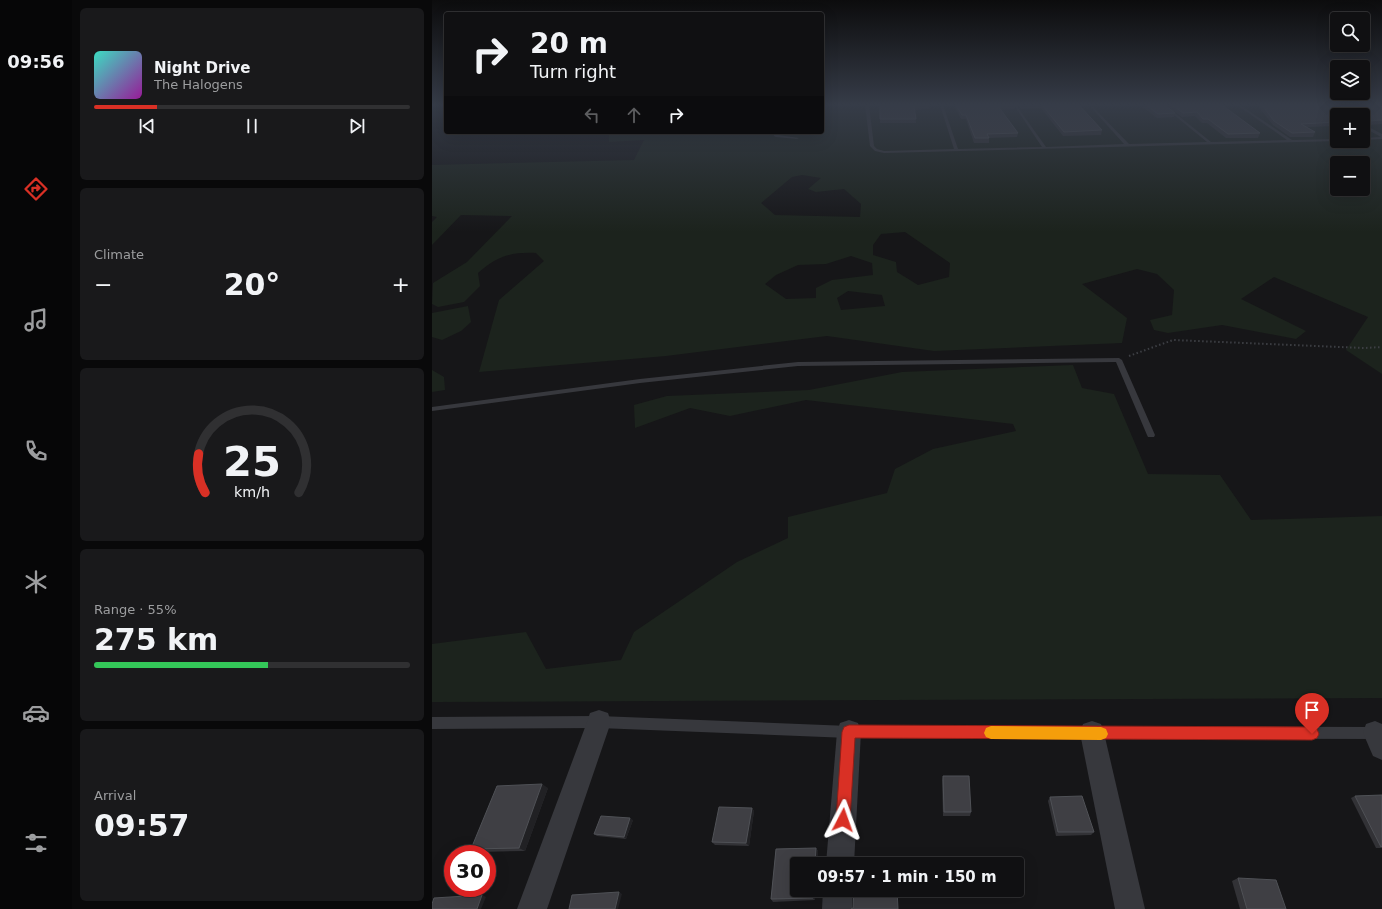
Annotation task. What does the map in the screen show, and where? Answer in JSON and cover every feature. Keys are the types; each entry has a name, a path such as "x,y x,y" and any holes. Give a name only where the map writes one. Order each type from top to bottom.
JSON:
{"street":[{"path":"532,909 599,722"},
{"path":"840,857 849,732"},
{"path":"1092,734 1130,909"},
{"path":"837,909 838,897"}],"lane":[{"path":"873,147 876,150 884,152 1032,147"},
{"path":"432,409 640,381 798,364 1119,360 1151,435"},
{"path":"432,723 599,722 849,732 1380,738"}],"path":[{"path":"1119,360 1173,340 1364,348 1382,347"}],"shaded area":[{"path":"640,147 1382,147 1382,374 1346,350 1368,317 1274,277 1241,299 1306,331 1296,339 1222,325 1168,333 1154,330 1150,320 1172,315 1174,290 1157,274 1137,269 1082,284 1127,318 1122,343 934,351 827,336 666,356 479,372 499,300 544,261 536,253 519,253 505,256 485,267 478,273 480,286 464,302 438,307 432,304 433,283 467,262 512,216 461,215 432,245 432,222 437,217 432,216 432,165 634,160","holes":["802,175 821,178 808,189 816,192 844,189 861,204 860,217 775,215 761,203 792,177","905,232 950,263 949,277 918,285 897,272 896,262 873,255 873,245 881,234","851,256 872,263 873,275 832,280 816,288 816,298 786,299 765,284 776,275 798,265 826,264","848,291 882,295 885,306 841,310 837,298"]},
{"path":"468,306 471,322 461,331 442,340 432,337 432,313"},
{"path":"1073,365 1082,388 1114,394 1148,474 1220,475 1251,520 1382,516 1382,698 432,702 432,644 526,632 546,669 621,660 634,632 737,562 788,538 788,517 887,493 895,469 933,449 1016,431 1013,424 806,400 730,416 690,408 635,428 634,405 667,396 809,390 902,372"},
{"path":"432,370 444,377 445,390 432,392"}],"building":[{"path":"943,776 969,776 971,812 944,812"},
{"path":"542,784 519,848 496,848 496,845 473,845 497,786"},
{"path":"1382,795 1382,846 1381,847 1355,796"},
{"path":"1082,796 1094,832 1058,832 1050,797"},
{"path":"719,807 752,808 746,843 712,842"},
{"path":"601,816 630,818 624,837 594,834"},
{"path":"816,848 815,857 790,857 790,897 813,898 771,899 776,849"},
{"path":"1238,878 1276,880 1286,909 1247,909"},
{"path":"619,892 615,909 569,909 572,895"},
{"path":"481,897 477,909 432,909 434,898"},
{"path":"854,897 897,897 898,909 851,909 853,908"}],"slow traffic":[{"path":"991,733 1101,734"}],"route":[{"path":"843,820 849,732 1312,734"}]}
